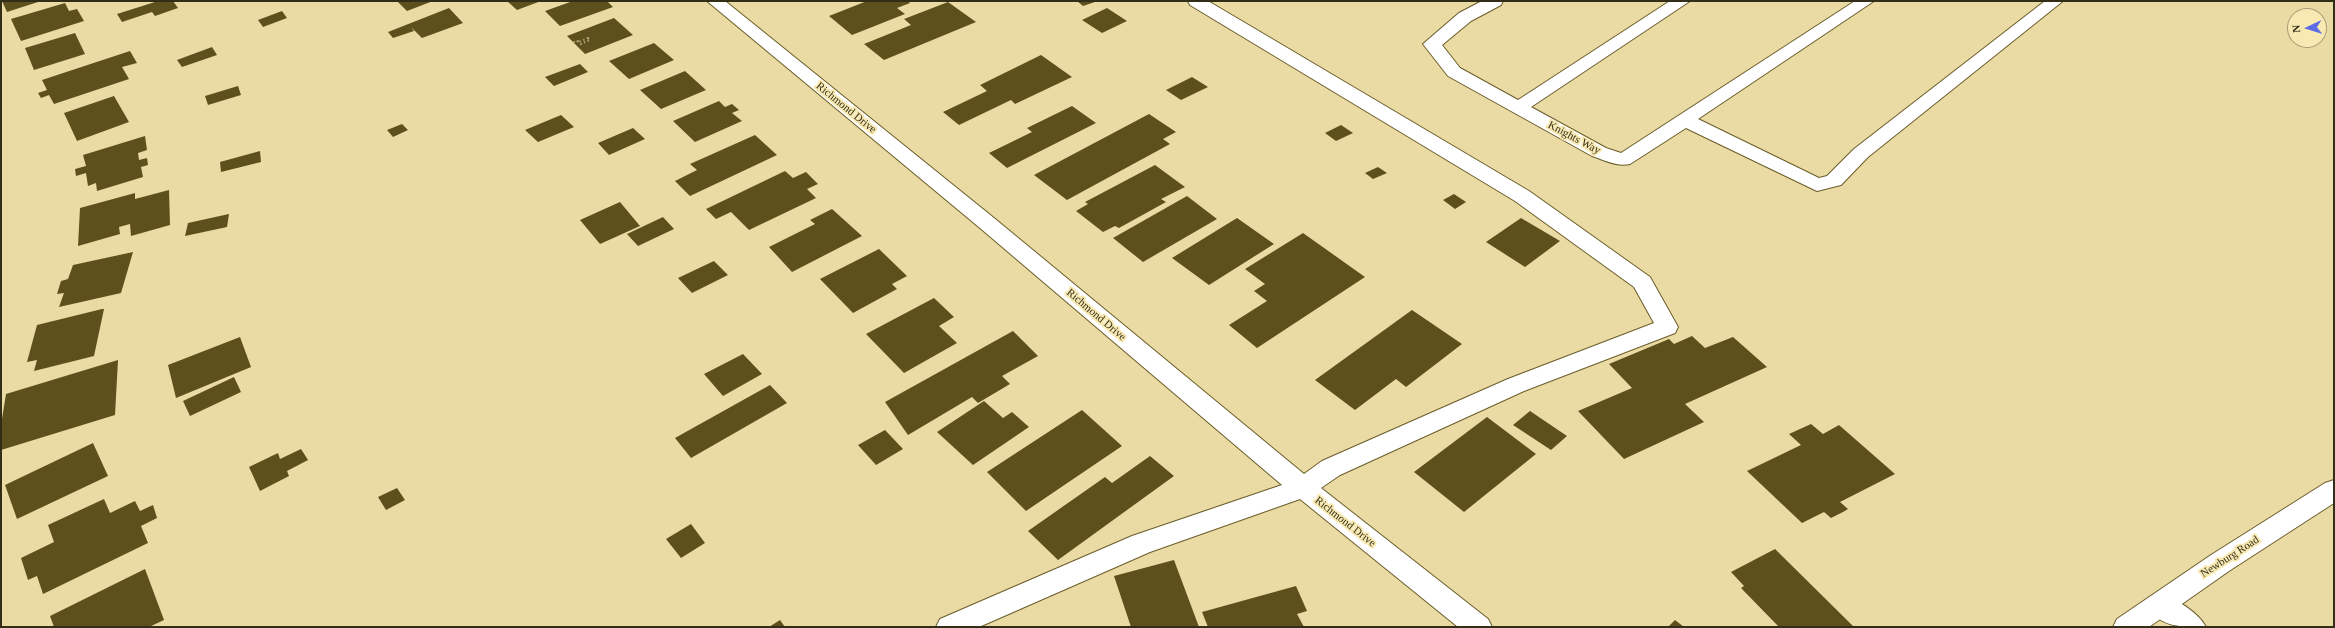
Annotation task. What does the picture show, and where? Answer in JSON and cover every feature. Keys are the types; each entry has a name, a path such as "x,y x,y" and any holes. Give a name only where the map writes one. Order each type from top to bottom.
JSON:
{"street":[{"name":"Richmond Drive","path":"715,1 987,223 1303,488 1478,627"},
{"path":"950,627 1141,544 1303,488 1331,468 1508,388 1667,327 1642,282 1522,196 1196,1"},
{"name":"Knights Way","path":"1495,1 1465,17 1432,44 1454,72 1599,152 1623,160 1866,1"},
{"path":"1519,107 1579,66 1682,1"},
{"path":"1685,120 1817,185 1834,181 1861,153 2055,1"},
{"name":"Newburg Road","path":"2127,627 2220,563 2334,490"},
{"path":"2160,605 2192,627"}],"building":[{"path":"2,1 41,1 7,12"},
{"path":"158,1 173,1 178,8 155,16 152,12 122,22 117,14"},
{"path":"397,1 433,1 407,11"},
{"path":"507,1 541,1 517,10"},
{"path":"573,1 607,1 613,7 560,26 545,11"},
{"path":"867,1 908,1 910,3 897,8 905,14 852,35 829,16"},
{"path":"1077,1 1094,1 1095,2 1083,6"},
{"path":"948,2 976,22 884,60 864,44 911,25 904,19"},
{"path":"65,3 69,11 77,9 84,21 21,41 11,19"},
{"path":"449,8 463,23 422,38 411,27 414,31 393,38 388,32"},
{"path":"1107,8 1127,21 1102,33 1082,20"},
{"path":"282,11 287,18 263,27 258,20"},
{"path":"614,18 633,35 585,54 567,36"},
{"path":"75,33 85,54 34,70 25,48"},
{"path":"654,43 674,60 629,79 609,61"},
{"path":"212,47 217,55 182,67 177,60"},
{"path":"130,51 137,63 122,67 129,79 54,104 49,95 41,98 38,93 47,90 42,80"},
{"path":"1041,55 1072,77 1015,104 1011,100 959,125 943,112 987,91 980,85"},
{"path":"580,64 588,72 554,86 545,77"},
{"path":"685,71 706,90 661,109 640,90"},
{"path":"1192,77 1208,87 1181,100 1166,90"},
{"path":"238,86 241,95 208,105 205,96"},
{"path":"114,96 129,122 77,141 64,113"},
{"path":"719,101 725,107 732,104 739,110 732,113 742,121 695,142 673,121"},
{"path":"1072,106 1096,123 1007,168 989,153 1032,132 1027,128"},
{"path":"1149,114 1176,132 1163,139 1170,144 1067,200 1034,175"},
{"path":"561,115 574,127 538,142 525,130"},
{"path":"402,124 408,130 393,137 387,130"},
{"path":"1341,125 1353,133 1336,141 1325,133"},
{"path":"633,128 645,139 609,155 598,143"},
{"path":"755,135 777,155 690,196 675,181 697,170 690,164"},
{"path":"145,136 147,150 138,153 139,160 147,158 148,165 141,167 143,177 97,191 96,183 88,186 86,173 76,176 75,169 86,166 83,155"},
{"path":"260,151 261,162 221,172 220,162"},
{"path":"1155,165 1185,187 1161,199 1166,202 1119,228 1115,226 1103,232 1076,211 1088,204 1085,202"},
{"path":"1378,167 1387,173 1373,179 1365,173"},
{"path":"785,171 793,178 806,172 818,184 807,189 816,198 749,230 731,212 716,219 706,209"},
{"path":"169,190 170,225 131,236 130,224 119,227 120,234 78,246 80,208 135,193 135,199"},
{"path":"1454,194 1466,202 1455,209 1443,200"},
{"path":"1187,196 1217,219 1143,262 1113,238"},
{"path":"620,202 640,226 600,244 580,220"},
{"path":"832,209 862,236 792,272 769,247 815,224 810,220"},
{"path":"229,214 227,227 185,236 188,223"},
{"path":"663,217 674,229 638,246 627,234"},
{"path":"1237,218 1274,244 1209,285 1172,258"},
{"path":"1521,218 1560,241 1525,267 1486,242"},
{"path":"1303,233 1365,277 1257,348 1229,325 1267,301 1254,291 1265,284 1245,269"},
{"path":"879,249 907,276 892,284 897,289 853,313 820,279"},
{"path":"133,252 121,293 59,307 64,293 57,294 61,281 68,279 73,265"},
{"path":"714,261 728,275 692,293 678,278"},
{"path":"934,298 954,317 939,326 957,343 904,373 866,334"},
{"path":"104,309 94,356 34,371 37,360 27,362 37,325"},
{"path":"1412,310 1462,344 1406,387 1396,379 1355,410 1315,380"},
{"path":"1013,331 1038,356 1002,376 1010,384 978,403 972,397 908,435 885,402"},
{"path":"1692,336 1705,348 1733,337 1767,367 1685,404 1704,422 1624,459 1578,411 1632,388 1609,364 1669,339 1674,344"},
{"path":"240,337 251,367 176,398 168,365"},
{"path":"743,354 762,374 723,396 704,374"},
{"path":"118,360 115,415 1,450 1,425 6,394"},
{"path":"234,377 241,392 190,416 183,401"},
{"path":"770,385 787,403 691,458 675,438"},
{"path":"984,401 1003,418 1012,412 1029,427 973,465 937,432"},
{"path":"1082,410 1122,446 1026,511 987,472"},
{"path":"1530,411 1567,436 1551,450 1513,425"},
{"path":"1487,417 1536,454 1464,512 1414,472"},
{"path":"1811,424 1823,434 1839,425 1895,474 1840,502 1848,509 1843,512 1831,518 1824,512 1802,523 1747,471 1801,445 1789,434"},
{"path":"885,430 903,449 876,465 858,445"},
{"path":"93,443 108,476 17,519 5,485"},
{"path":"301,449 308,460 287,471 289,476 260,491 249,467 278,453 280,459"},
{"path":"1150,456 1174,476 1058,560 1028,531 1105,477 1112,483"},
{"path":"397,488 405,500 386,510 378,497"},
{"path":"104,499 110,513 135,501 140,511 153,505 157,518 141,526 148,543 43,594 37,576 28,580 21,558 54,542 48,525"},
{"path":"691,524 705,543 681,558 666,539"},
{"path":"1775,549 1854,627 1779,627 1741,588 1744,586 1731,572"},
{"path":"1174,560 1199,627 1131,627 1114,576"},
{"path":"145,569 164,620 149,627 54,627 50,616"},
{"path":"1296,586 1307,611 1297,614 1304,627 1208,627 1202,612"},
{"path":"780,620 785,627 769,627"},
{"path":"1675,620 1684,627 1668,627"}]}
